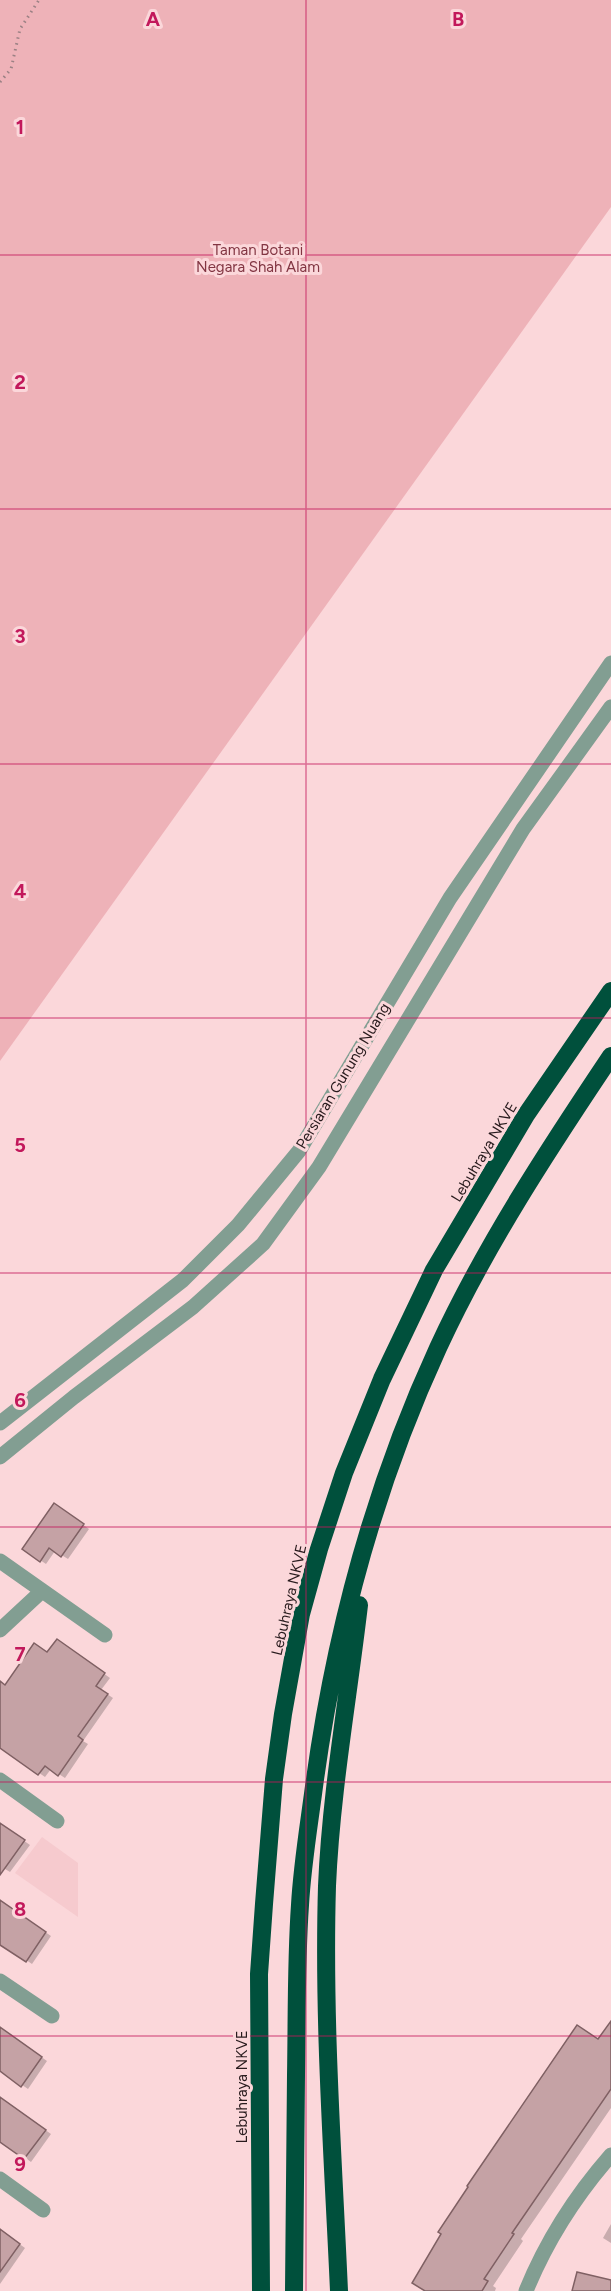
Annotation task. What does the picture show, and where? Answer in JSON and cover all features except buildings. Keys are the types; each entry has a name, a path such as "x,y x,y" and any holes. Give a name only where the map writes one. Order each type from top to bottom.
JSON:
{"highway":[{"name":"Lebuhraya NKVE","path":"261,2291 259,1974 274,1779 301,1614 344,1473 382,1379 434,1270 526,1115 611,991"},
{"path":"294,2291 297,1971 300,1902 317,1751 333,1672 369,1526 412,1409 438,1347 466,1294 559,1134 611,1056"},
{"path":"339,2291 328,2040 327,1886 335,1779 369,1526"},
{"path":"249,2291 261,2197"}],"street":[{"name":"Persiaran Gunung Nuang","path":"0,1423 183,1280 238,1225 298,1151 450,898 611,663"},
{"name":"Persiaran Gunung Nuang","path":"0,1457 74,1397 193,1307 263,1244 320,1167 523,829 611,707"},
{"path":"0,1561 105,1635"},
{"path":"0,1630 42,1591"},
{"path":"0,1780 57,1821"},
{"path":"0,1981 52,2016"},
{"path":"526,2291 560,2223 611,2155"},
{"path":"0,2179 43,2210"}],"path":[{"path":"0,82 10,69 20,29 39,0"}],"shaded area":[{"path":"42,1837 78,1863 78,1917 15,1873"}],"green space":[{"name":"Taman Botani Negara Shah Alam","path":"0,0 611,0 611,207 0,1061"}]}
